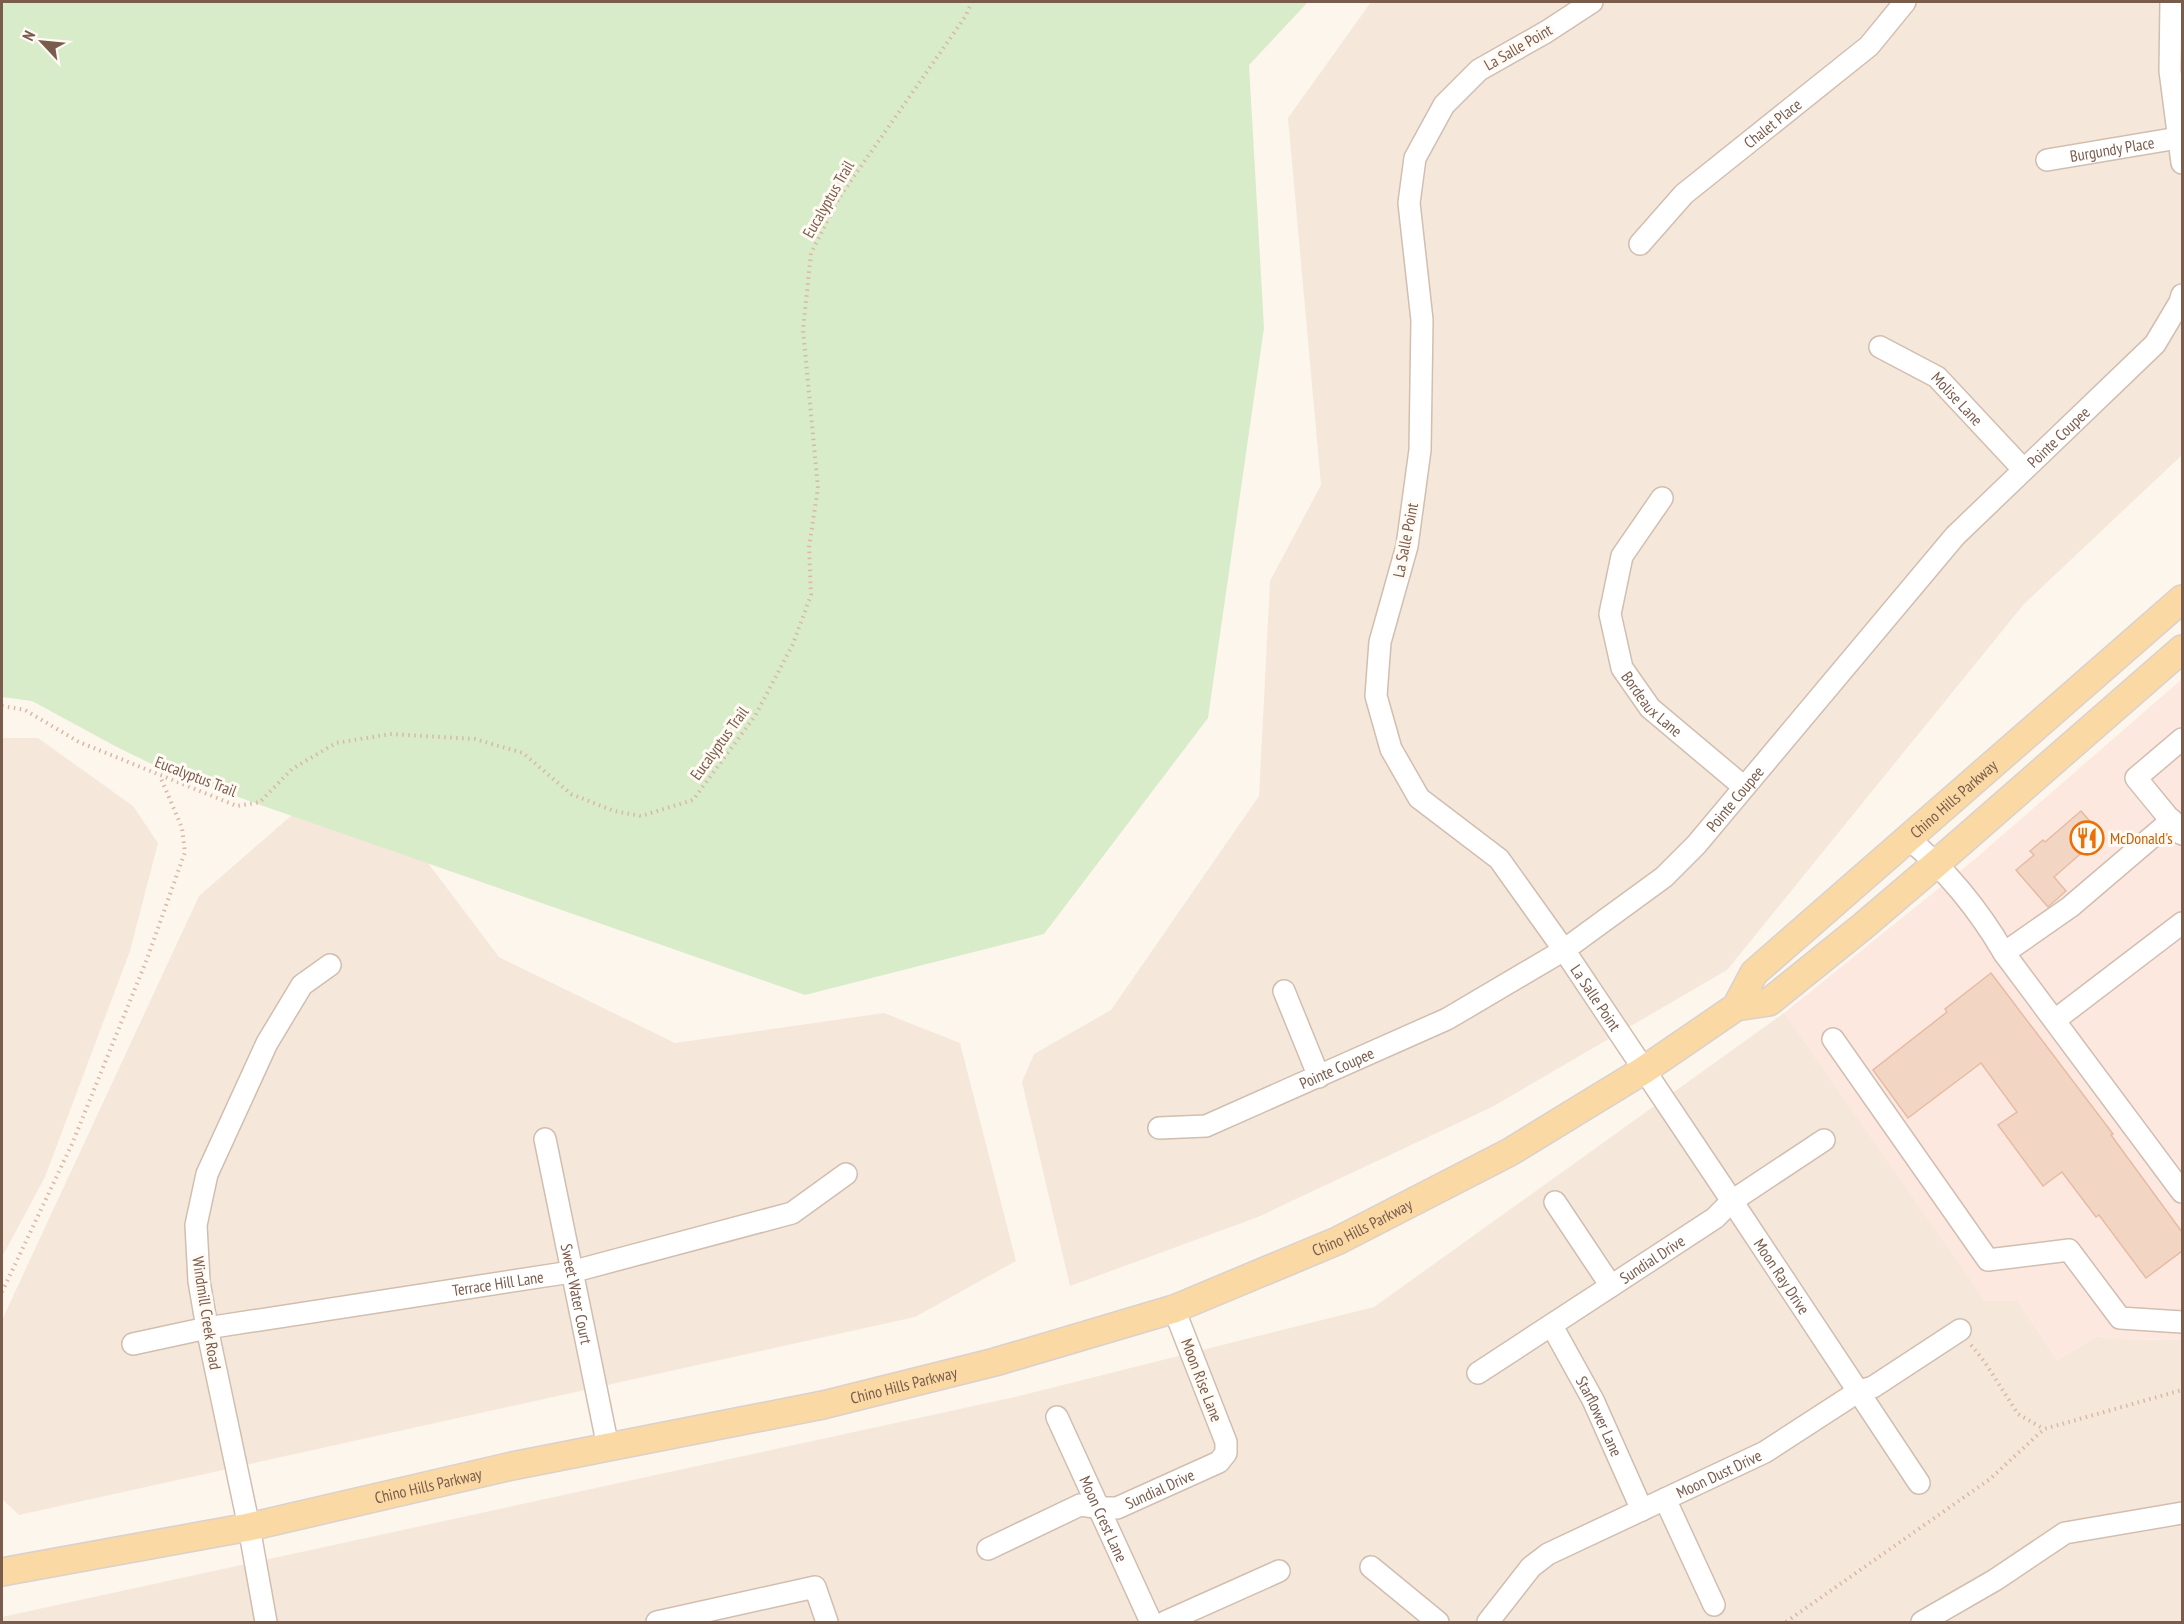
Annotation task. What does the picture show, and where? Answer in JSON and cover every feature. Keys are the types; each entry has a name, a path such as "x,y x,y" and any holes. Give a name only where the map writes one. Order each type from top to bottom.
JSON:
{"main road":[{"name":"Chino Hills Parkway","path":"2,1572 249,1527 512,1466 823,1405 909,1384 1085,1337 1174,1309 1337,1241 1510,1152 1644,1070 1736,1006 1754,973 2182,599"},
{"name":"Chino Hills Parkway","path":"1736,1006 1769,1002 1937,863 2182,649"}],"street":[{"name":"La Salle Point","path":"1592,2 1546,32 1479,70 1444,105 1415,158 1409,203 1422,320 1420,450 1407,546 1380,642 1376,696 1391,749 1419,798 1499,859 1564,950 1644,1070"},
{"name":"Chalet Place","path":"1640,244 1684,194 1869,46 1905,2"},
{"path":"2171,2 2170,71 2182,163"},
{"name":"Burgundy Place","path":"2047,160 2178,138"},
{"name":"Pointe Coupee","path":"1159,1128 1206,1126 1448,1020 1564,950 1664,877 1696,845 1955,536 2155,344 2182,295"},
{"name":"Molise Lane","path":"1880,347 1937,377 2023,469"},
{"name":"Bordeaux Lane","path":"1662,498 1622,556 1610,614 1622,668 1650,708 1744,787"},
{"path":"2004,953 2177,827 2136,778 2182,739"},
{"path":"1909,839 1937,863 1988,925 2004,953 2182,1192"},
{"path":"2055,1020 2182,923"},
{"name":"Windmill Creek Road","path":"266,1623 249,1527 207,1328 199,1281 196,1225 207,1174 267,1043 302,985 330,965"},
{"path":"1284,991 1319,1077"},
{"path":"1833,1039 1988,1260 2069,1250 2120,1318 2182,1322"},
{"name":"Moon Ray Drive","path":"1644,1070 1919,1483"},
{"name":"Sweet Water Court","path":"545,1139 608,1447"},
{"name":"Sundial Drive","path":"1478,1373 1715,1218 1732,1201 1824,1140"},
{"name":"Terrace Hill Lane","path":"133,1344 207,1328 571,1272 792,1214 846,1174"},
{"path":"1555,1202 1611,1286"},
{"name":"Moon Rise Lane","path":"1174,1309 1226,1442 1226,1453"},
{"name":"Starflower Lane","path":"1552,1326 1593,1400 1642,1510"},
{"name":"Moon Dust Drive","path":"1488,1623 1531,1568 1548,1554 1765,1452 1858,1391 1874,1387 1960,1330"},
{"name":"Moon Crest Lane","path":"1057,1417 1151,1623"},
{"name":"Sundial Drive","path":"988,1549 1080,1506 1117,1508 1219,1462 1226,1453"},
{"path":"1665,1499 1714,1605"},
{"path":"1922,1623 1995,1580 2065,1533 2182,1513"},
{"path":"1371,1567 1438,1623"},
{"path":"1165,1623 1279,1570"},
{"path":"657,1623 815,1587 827,1623"}],"path":[{"name":"Eucalyptus Trail","path":"2,706 25,710 80,742 237,806 260,802 292,770 336,743 390,734 475,739 523,753 571,794 614,811 641,816 693,800 755,716 793,644 812,595 809,547 818,488 803,330 812,253 839,198 965,17 972,2"},
{"path":"2,1292 72,1144 147,959 185,852 182,828 160,775"},
{"path":"1960,1330 1984,1361 2018,1414 2044,1429"},
{"path":"1786,1623 1990,1479 2044,1429 2182,1390"}],"shaded area":[{"path":"1371,2 2182,2 2182,455 2024,604 1727,970 1492,1107 1258,1217 1070,1286 1022,1082 1034,1054 1111,1010 1259,796 1270,581 1321,485 1288,118"},
{"path":"2182,679 2182,1340 2111,1339 2097,1336 2057,1360 2018,1301 1985,1301 1784,1013 1975,859"},
{"path":"2,738 38,738 133,806 158,843 130,951 45,1177 2,1257"},
{"path":"292,815 428,863 499,957 675,1043 884,1013 960,1043 1016,1261 915,1317 19,1515 2,1499 2,1320 199,896"},
{"path":"1784,1013 2018,1301 2057,1360 2097,1336 2111,1339 2182,1340 2182,1622 2,1622 2,1617 1015,1397 1374,1307"}],"green space":[{"path":"2,2 1308,2 1249,65 1264,328 1208,718 1044,934 805,995 172,774 32,701 2,697"}],"building":[{"path":"2081,811 2102,835 2054,877 2066,891 2048,907 2016,870 2034,855 2030,851 2043,840 2045,842"},
{"path":"1991,973 2113,1134 2111,1135 2182,1232 2182,1251 2146,1278 2099,1215 2096,1217 2062,1172 2043,1186 1998,1125 2017,1112 1981,1063 1908,1118 1873,1070 1947,1012 1945,1009"}],"place":[{"name":"McDonald's","path":"2087,838"}]}
